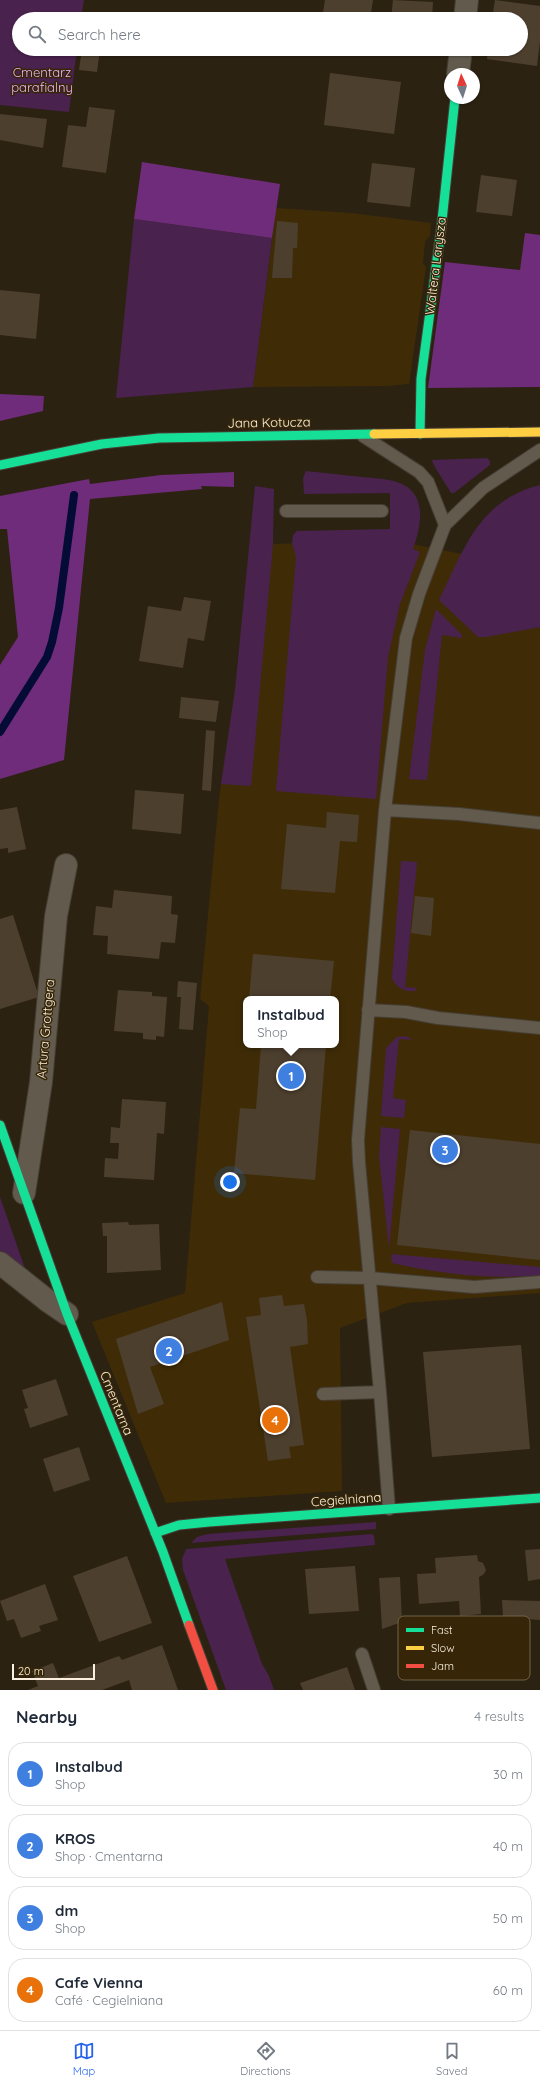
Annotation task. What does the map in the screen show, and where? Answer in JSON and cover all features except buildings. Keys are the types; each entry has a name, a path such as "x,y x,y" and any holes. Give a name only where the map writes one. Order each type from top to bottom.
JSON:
{"street":[{"path":"466,12 467,0"},
{"path":"459,68 460,56"},
{"name":"Waltera Larysza","path":"420,434 421,379 441,230 454,104"},
{"name":"Jana Kotucza","path":"0,465 102,444 158,438 540,432"},
{"name":"Artura Grottgera","path":"24,1193 40,1082 56,916 66,865"},
{"name":"Cmentarna","path":"0,1126 67,1314 155,1533 213,1690"},
{"path":"0,1263 67,1314"},
{"name":"Cegielniana","path":"155,1533 179,1525 540,1498"}],"lane":[{"path":"360,434 420,472 428,482 445,525"},
{"path":"389,1509 358,1151 384,810 406,638 419,594 445,525 483,488 540,450"},
{"path":"286,511 382,511"},
{"path":"384,810 459,814 540,823"},
{"path":"368,1010 406,1012 438,1018 540,1028"},
{"path":"317,1278 370,1278 474,1287 540,1282"},
{"path":"323,1394 380,1392"},
{"path":"362,1654 374,1690"}],"shaded area":[{"path":"142,162 280,184 272,238 134,219"},
{"path":"276,208 351,213 431,223 430,236 425,241 423,263 426,267 409,384 386,386 253,387"},
{"path":"525,233 540,235 540,387 428,388 445,262 520,270"},
{"path":"0,394 44,396 43,411 0,421"},
{"path":"234,472 234,487 201,486 202,489 90,499 64,760 0,779 0,665 18,637 7,529 0,529 0,496 89,479 90,484 161,475"},
{"path":"393,540 540,570 540,1293 407,1303 340,1328 342,1491 166,1503 92,1322 185,1293 209,1006 200,999 219,799 235,690 273,544"}],"green space":[{"name":"Cmentarz parafialny","path":"0,0 84,0 82,12 12,12 12,56 76,56 69,112 0,105"},
{"path":"134,219 272,238 253,387 116,398"},
{"path":"487,458 490,461 490,465 454,493 451,493 432,460"},
{"path":"306,471 382,479 402,484 411,490 419,507 419,527 413,549 420,552 400,604 388,657 376,799 276,791 296,557 292,543 293,535 297,531 390,529 390,493 304,494 303,478"},
{"path":"540,485 540,627 486,637 478,637 439,600 466,545 476,529 488,515 502,502 519,492"},
{"path":"255,486 274,489 273,544 251,786 221,784 235,690"},
{"path":"436,609 462,635 462,638 442,635 427,780 409,779 425,650"},
{"path":"401,861 417,862 405,987 417,988 415,991 408,991 401,988 395,984 392,978"},
{"path":"406,1036 412,1040 399,1039 393,1098 406,1100 404,1118 381,1116 386,1048 397,1037"},
{"path":"381,1127 400,1129 389,1248 379,1156"},
{"path":"0,1197 28,1277 0,1255"},
{"path":"391,1254 540,1267 540,1275 503,1277 447,1273 392,1263"},
{"path":"376,1522 376,1529 191,1543 197,1537 208,1534"},
{"path":"372,1534 374,1536 375,1545 225,1559 262,1664 269,1676 274,1690 226,1690 183,1570 182,1559 186,1549"}],"waterway":[{"path":"0,732 47,657 52,642 59,608 74,495"}],"traffic: fast":[{"path":"420,434 421,379 441,230 454,104"},
{"path":"0,465 102,444 159,438 374,434"},
{"path":"0,1125 67,1314 163,1552 189,1625"},
{"path":"155,1533 179,1525 209,1522 540,1498"}],"traffic: slow":[{"path":"374,434 540,432"}],"traffic: jam":[{"path":"189,1625 213,1690"}],"place":[{"name":"Instalbud","path":"291,1076"},
{"name":"dm","path":"445,1150"},
{"name":"KROS","path":"169,1351"},
{"name":"Cafe Vienna","path":"275,1420"}]}
